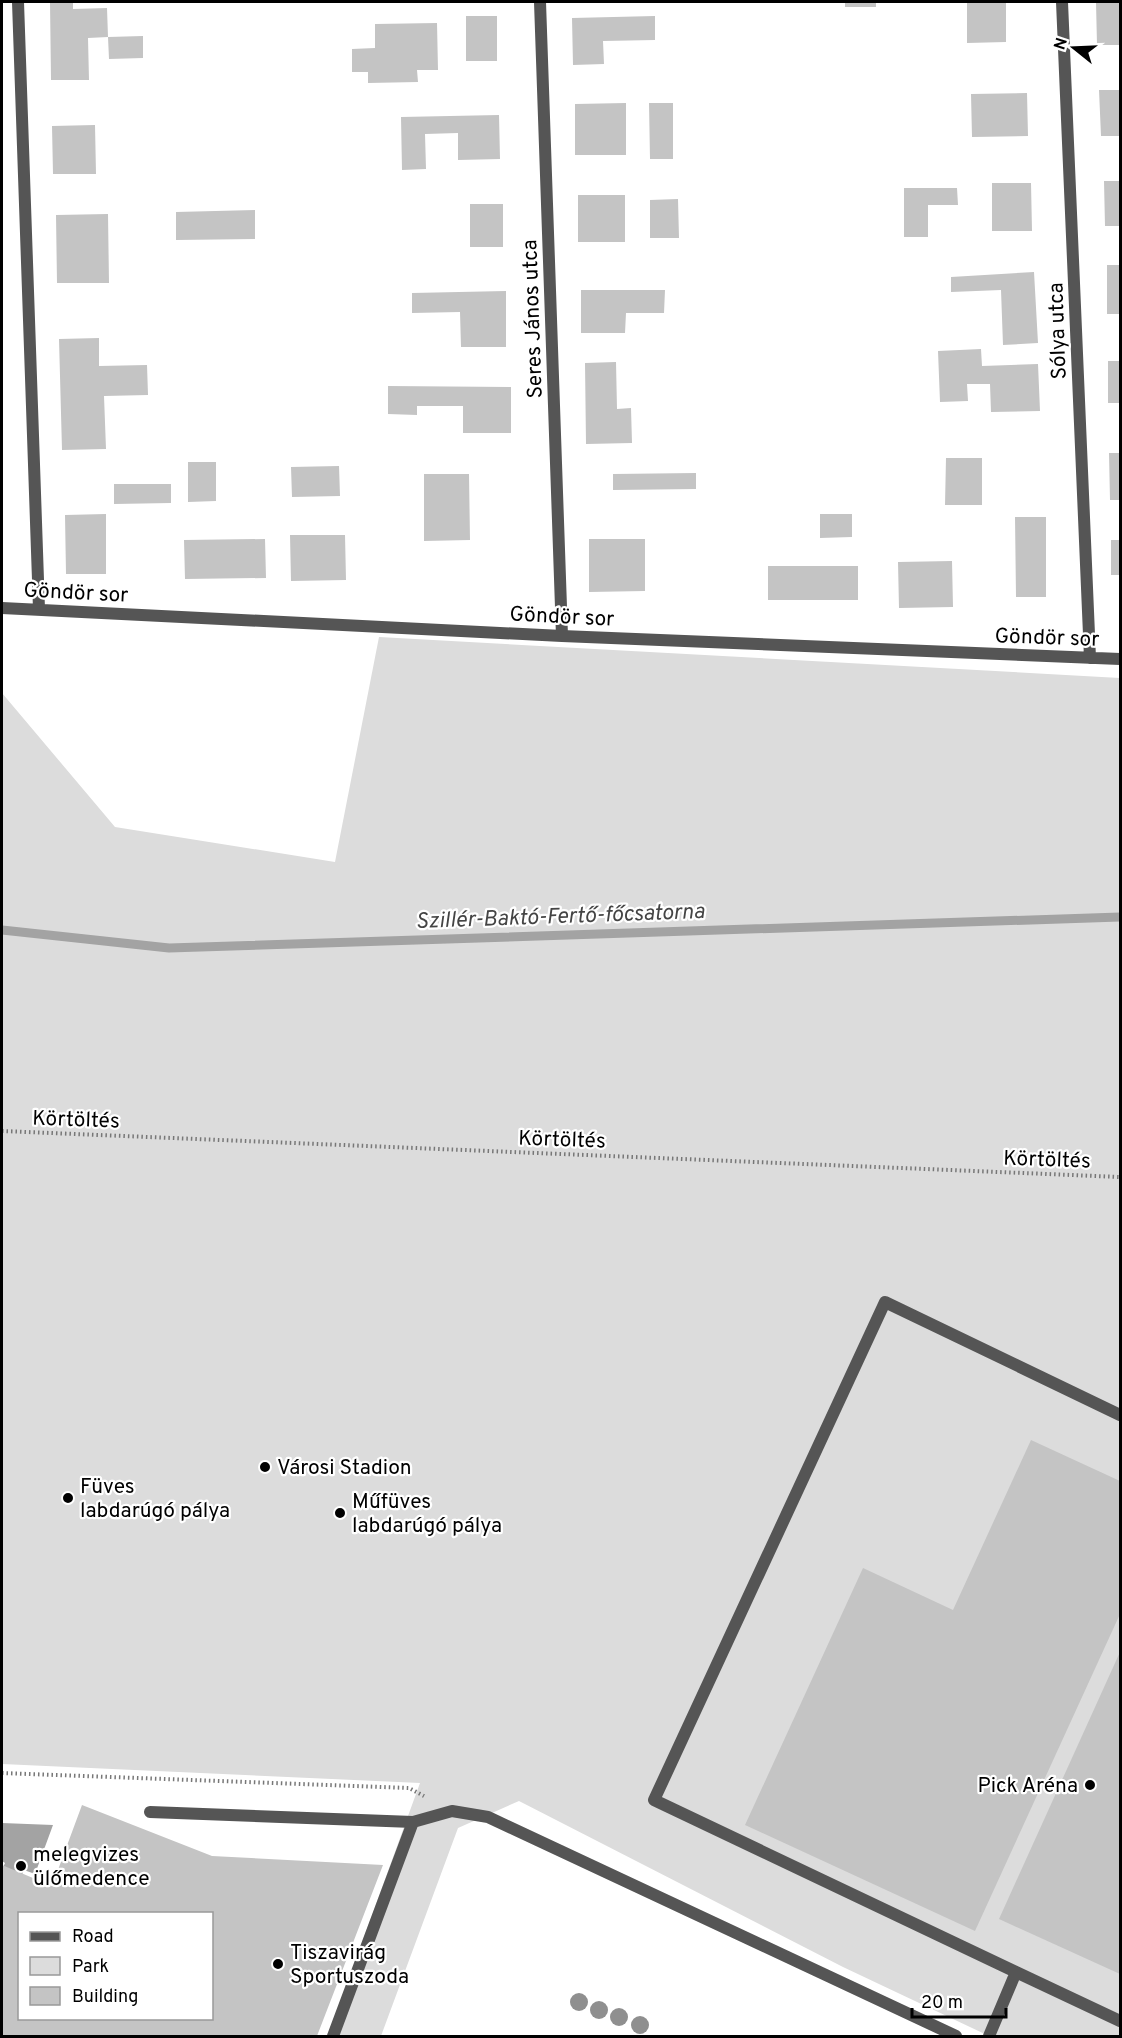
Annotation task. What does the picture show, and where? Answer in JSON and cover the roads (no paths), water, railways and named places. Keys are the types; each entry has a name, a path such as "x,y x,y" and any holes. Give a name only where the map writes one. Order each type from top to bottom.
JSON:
{"street":[{"path":"18,2 39,609"},
{"name":"Seres János utca","path":"540,2 562,636"},
{"name":"Sólya utca","path":"1062,2 1090,658"},
{"name":"Göndör sor","path":"2,608 562,636 1120,659"},
{"path":"1120,1415 885,1302 654,1800 1120,2021"},
{"path":"150,1812 413,1822 452,1811 488,1817 956,2037"},
{"path":"333,2037 413,1822"},
{"path":"989,2037 1016,1972"}],"waterway":[{"name":"Szillér-Baktó-Fertő-főcsatorna","path":"2,930 169,948 1120,917"}],"place":[{"name":"Városi Stadion","path":"265,1467"},
{"name":"Füves labdarúgó pálya","path":"68,1498"},
{"name":"Műfüves labdarúgó pálya","path":"340,1513"},
{"name":"Pick Aréna","path":"1090,1785"},
{"name":"melegvizes ülőmedence","path":"21,1866"},
{"name":"Tiszavirág Sportuszoda","path":"278,1964"}]}
